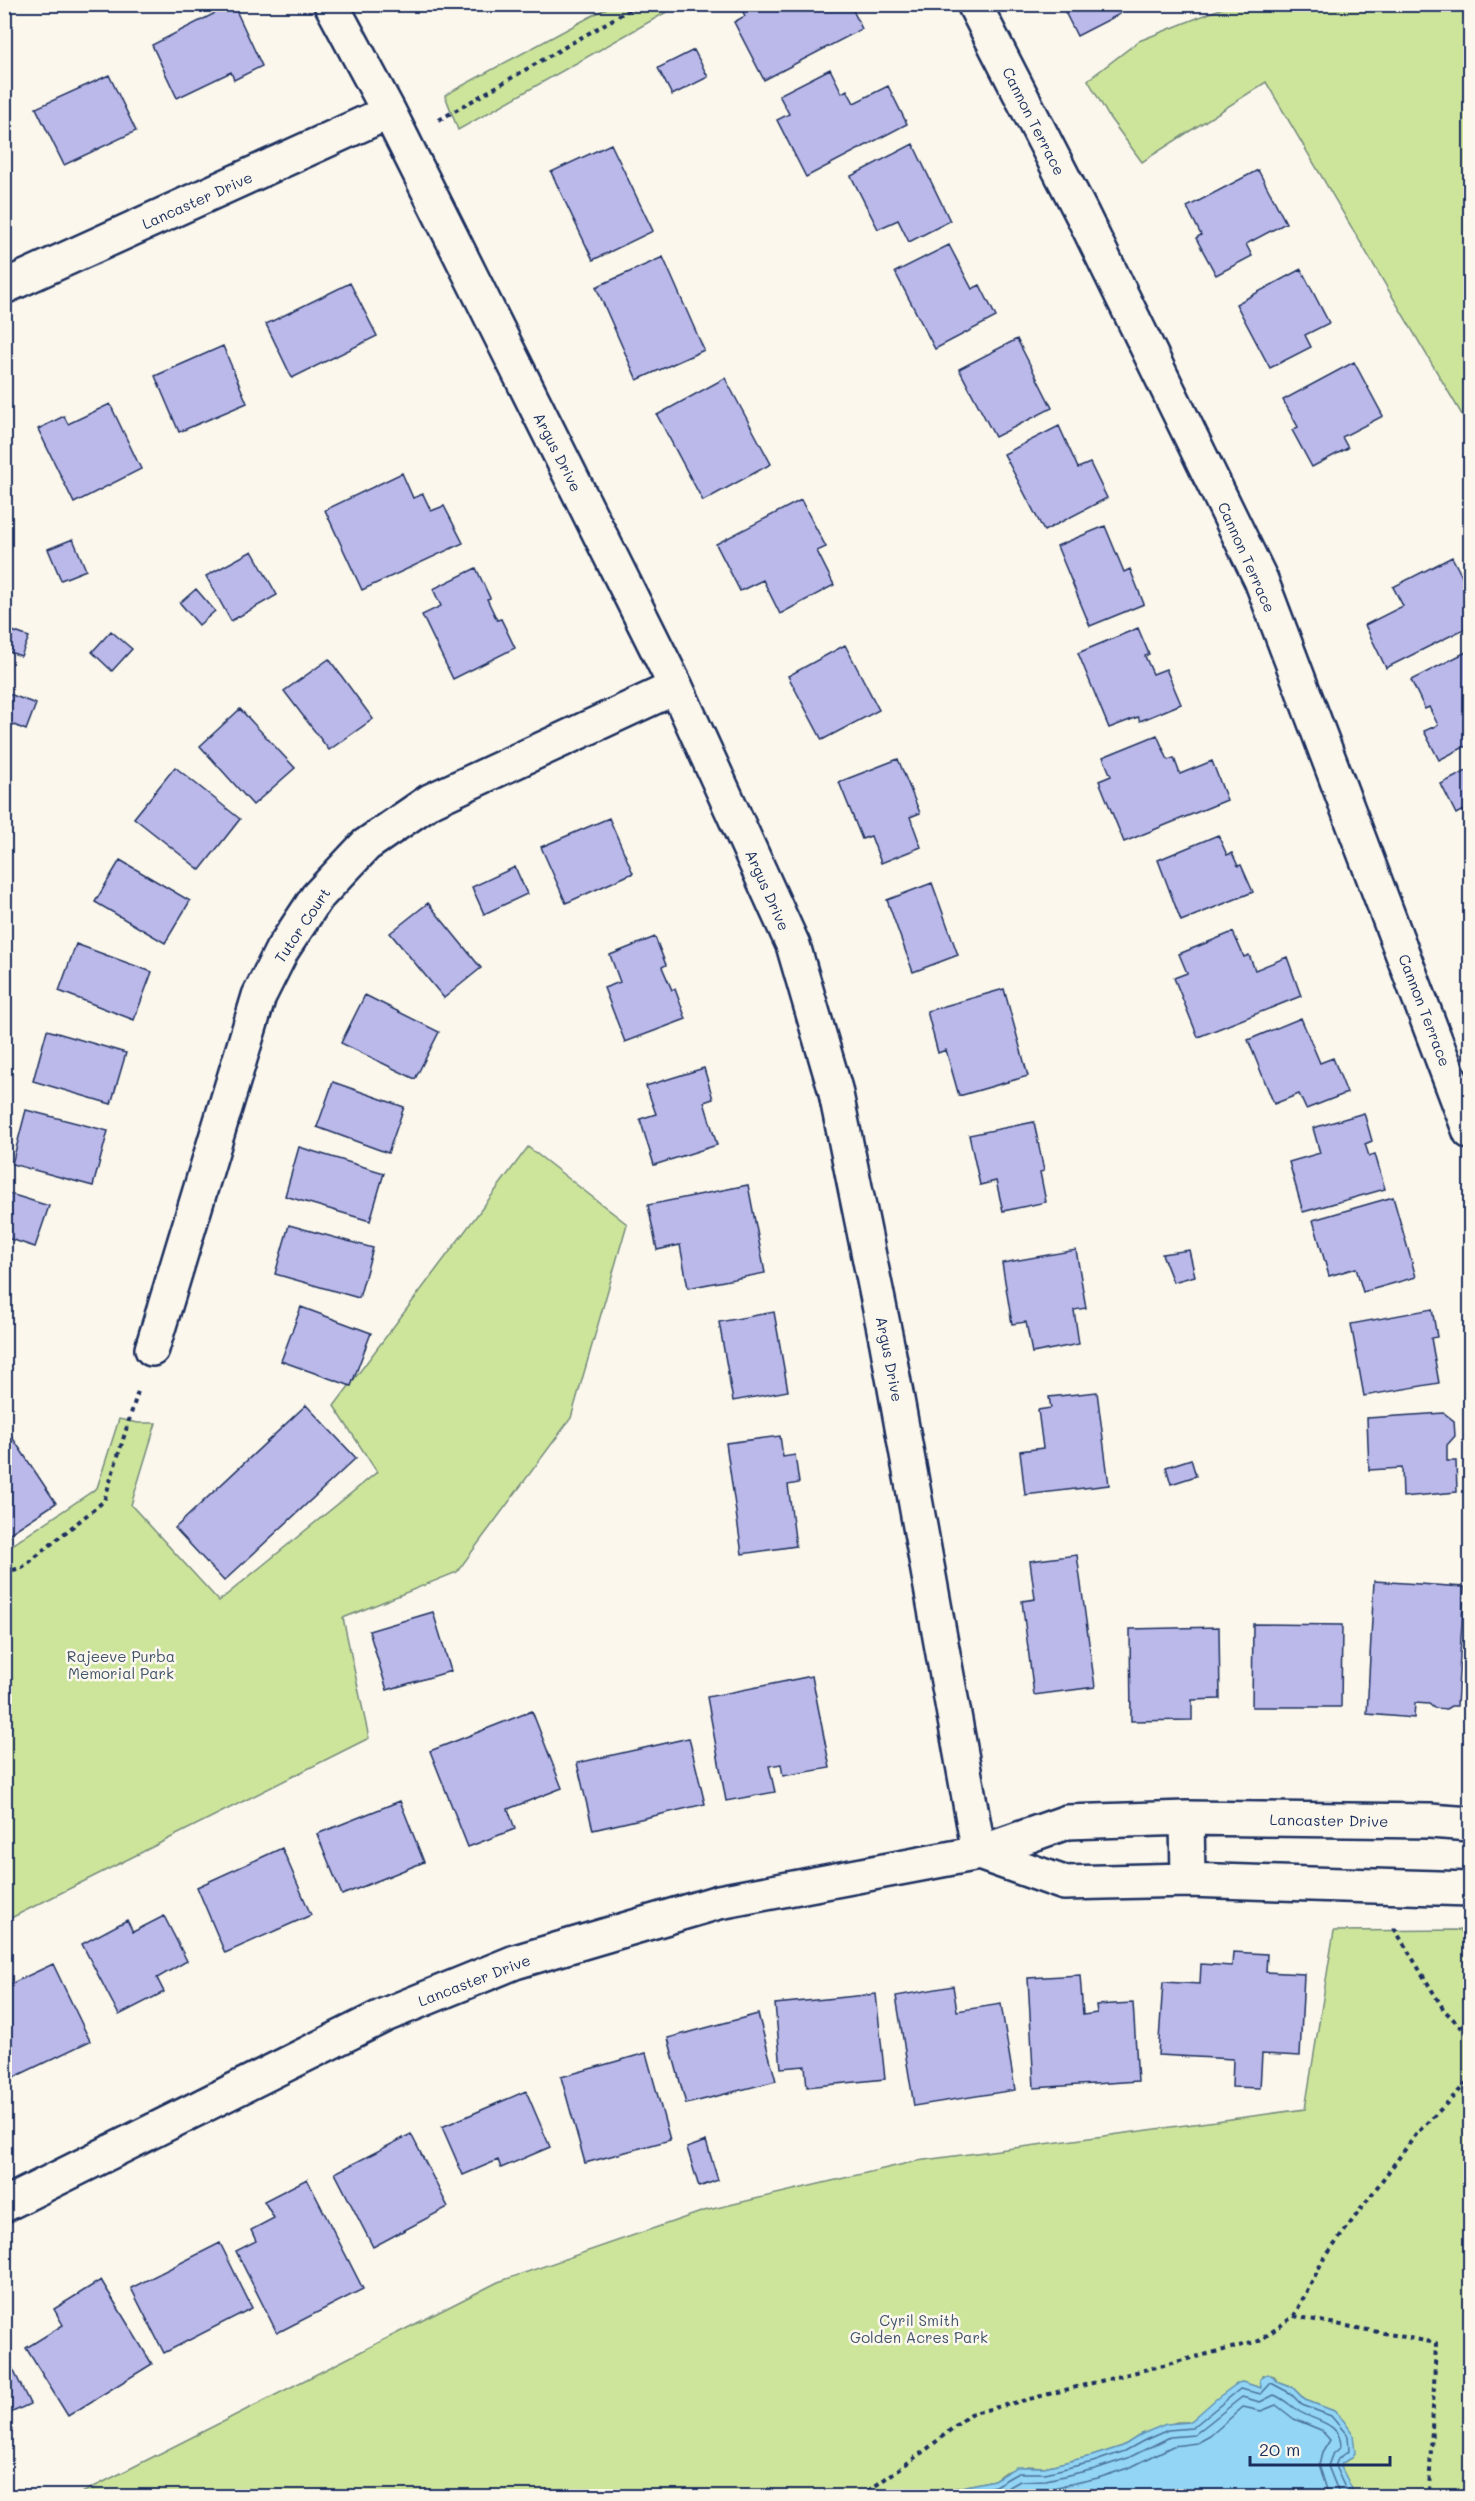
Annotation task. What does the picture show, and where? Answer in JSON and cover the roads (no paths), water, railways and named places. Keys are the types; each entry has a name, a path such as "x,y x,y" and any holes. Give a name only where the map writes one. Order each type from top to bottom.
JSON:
{"street":[{"name":"Argus Drive","path":"331,4 388,112 676,687 793,945 835,1089 887,1344 979,1853"},
{"name":"Cannon Terrace","path":"974,4 1082,214 1261,580 1470,1132"},
{"name":"Lancaster Drive","path":"4,287 388,112"},
{"name":"Tutor Court","path":"152,1349 259,996 282,950 317,897 366,845 430,801 676,687"},
{"name":"Lancaster Drive","path":"4,2205 385,2015 515,1962 719,1902 979,1853 1067,1821 1187,1818 1430,1821 1470,1824"},
{"path":"1187,1818 1188,1880"},
{"path":"979,1853 1064,1883 1188,1880 1470,1889"}],"water":[{"path":"1268,2374 1280,2383 1293,2388 1305,2400 1334,2411 1353,2434 1355,2453 1352,2458 1342,2463 1341,2467 1352,2489 1351,2496 938,2496 953,2489 994,2480 1016,2467 1044,2467 1092,2456 1123,2446 1142,2434 1166,2424 1190,2422 1238,2383 1242,2382 1261,2388 1260,2379"}],"park label":[{"name":"Rajeeve Purba Memorial Park","path":"121,1664"},
{"name":"Cyril Smith Golden Acres Park","path":"919,2328"}]}
